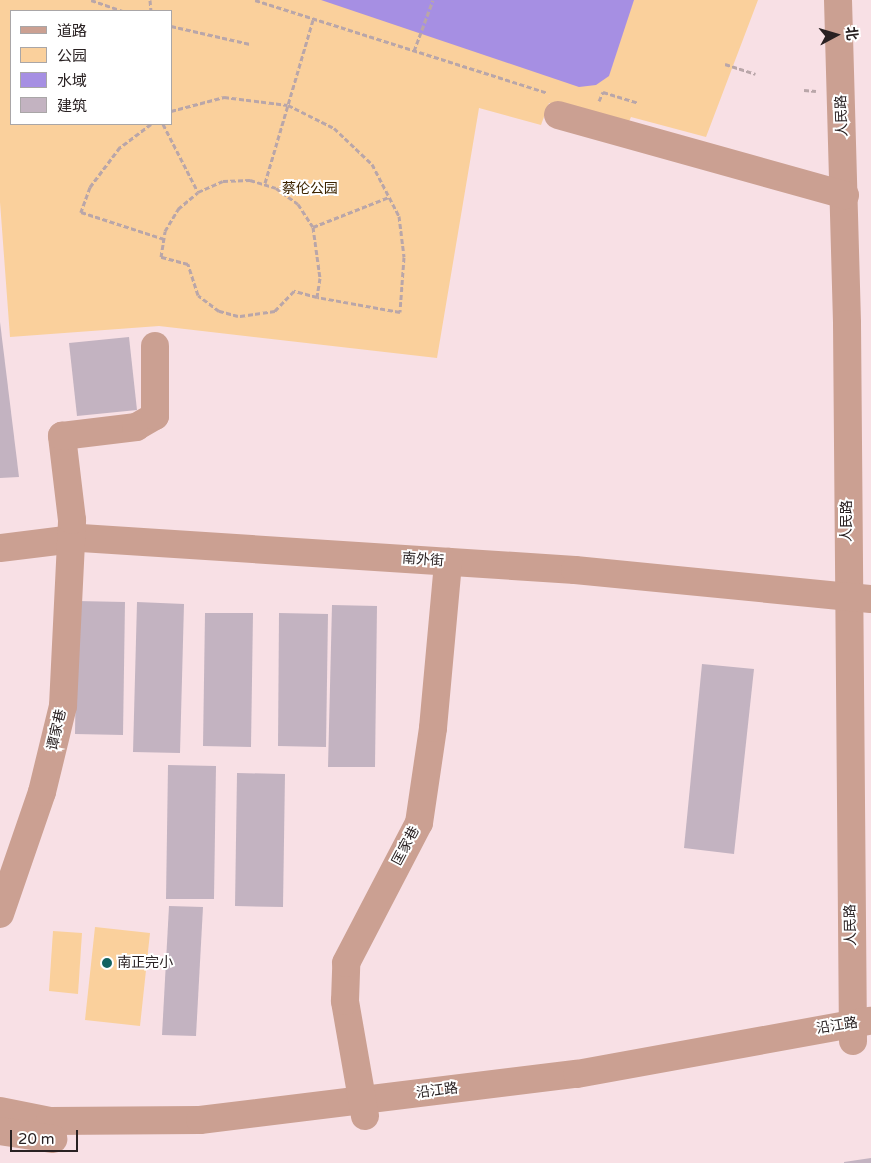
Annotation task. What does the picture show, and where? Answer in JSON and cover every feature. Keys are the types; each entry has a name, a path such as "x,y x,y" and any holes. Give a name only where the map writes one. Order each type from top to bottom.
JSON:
{"street":[{"name":"人民路","path":"838,0 845,195 860,325"},
{"name":"人民路","path":"854,0 860,325 859,597 864,1031"},
{"path":"558,105 845,195"},
{"name":"谭家巷","path":"0,914 42,792 63,706 69,540 72,520 62,436 136,427 155,416 156,346"},
{"name":"南外街","path":"0,548 69,540 448,562 859,597"},
{"name":"匡家巷","path":"364,1109 345,1001 346,963 419,823 433,728 448,562"},
{"name":"沿江路","path":"0,1131 49,1139 203,1137 577,1074 864,1031"},
{"name":"沿江路","path":"0,1111 50,1121 200,1120 364,1109"}],"path":[{"path":"91,0 120,10"},
{"path":"255,0 414,51 558,105"},
{"path":"414,51 433,0"},
{"path":"265,183 313,20"},
{"path":"172,26 250,44"},
{"path":"725,64 755,74"},
{"path":"595,107 603,92 638,103"},
{"path":"172,111 224,97 288,105 334,128 372,164 399,216 404,257 400,312 316,297 294,291 274,311 238,316 219,312 198,295 188,264 161,257 164,239 178,209 198,192 223,181 265,183 298,204 313,227 320,254 316,297"},
{"path":"150,125 120,147 90,187 81,212 164,239"},
{"path":"164,125 198,192"},
{"path":"313,227 390,197"}],"green space":[{"name":"蔡伦公园","path":"0,0 758,0 706,137 631,117 627,126 549,103 541,125 479,108 437,358 159,326 10,337 0,202"},
{"path":"95,927 150,933 140,1026 85,1020"},
{"path":"53,931 82,933 78,994 49,991"}],"water":[{"path":"321,0 634,0 609,76 596,85 579,87"}],"building":[{"path":"0,322 19,477 0,478"},
{"path":"129,337 137,410 77,416 69,343"},
{"path":"77,601 125,602 123,735 75,734"},
{"path":"137,602 184,604 180,753 133,752"},
{"path":"332,605 377,606 375,767 328,767"},
{"path":"205,613 253,613 251,747 203,746"},
{"path":"279,613 328,614 326,747 278,746"},
{"path":"702,664 754,669 734,854 684,848"},
{"path":"168,765 216,766 214,899 166,899"},
{"path":"237,773 285,774 283,907 235,906"},
{"path":"169,906 203,907 196,1036 162,1035"},
{"path":"871,1158 871,1163 844,1163 844,1162"}],"place":[{"name":"南正完小","path":"107,963"}]}
